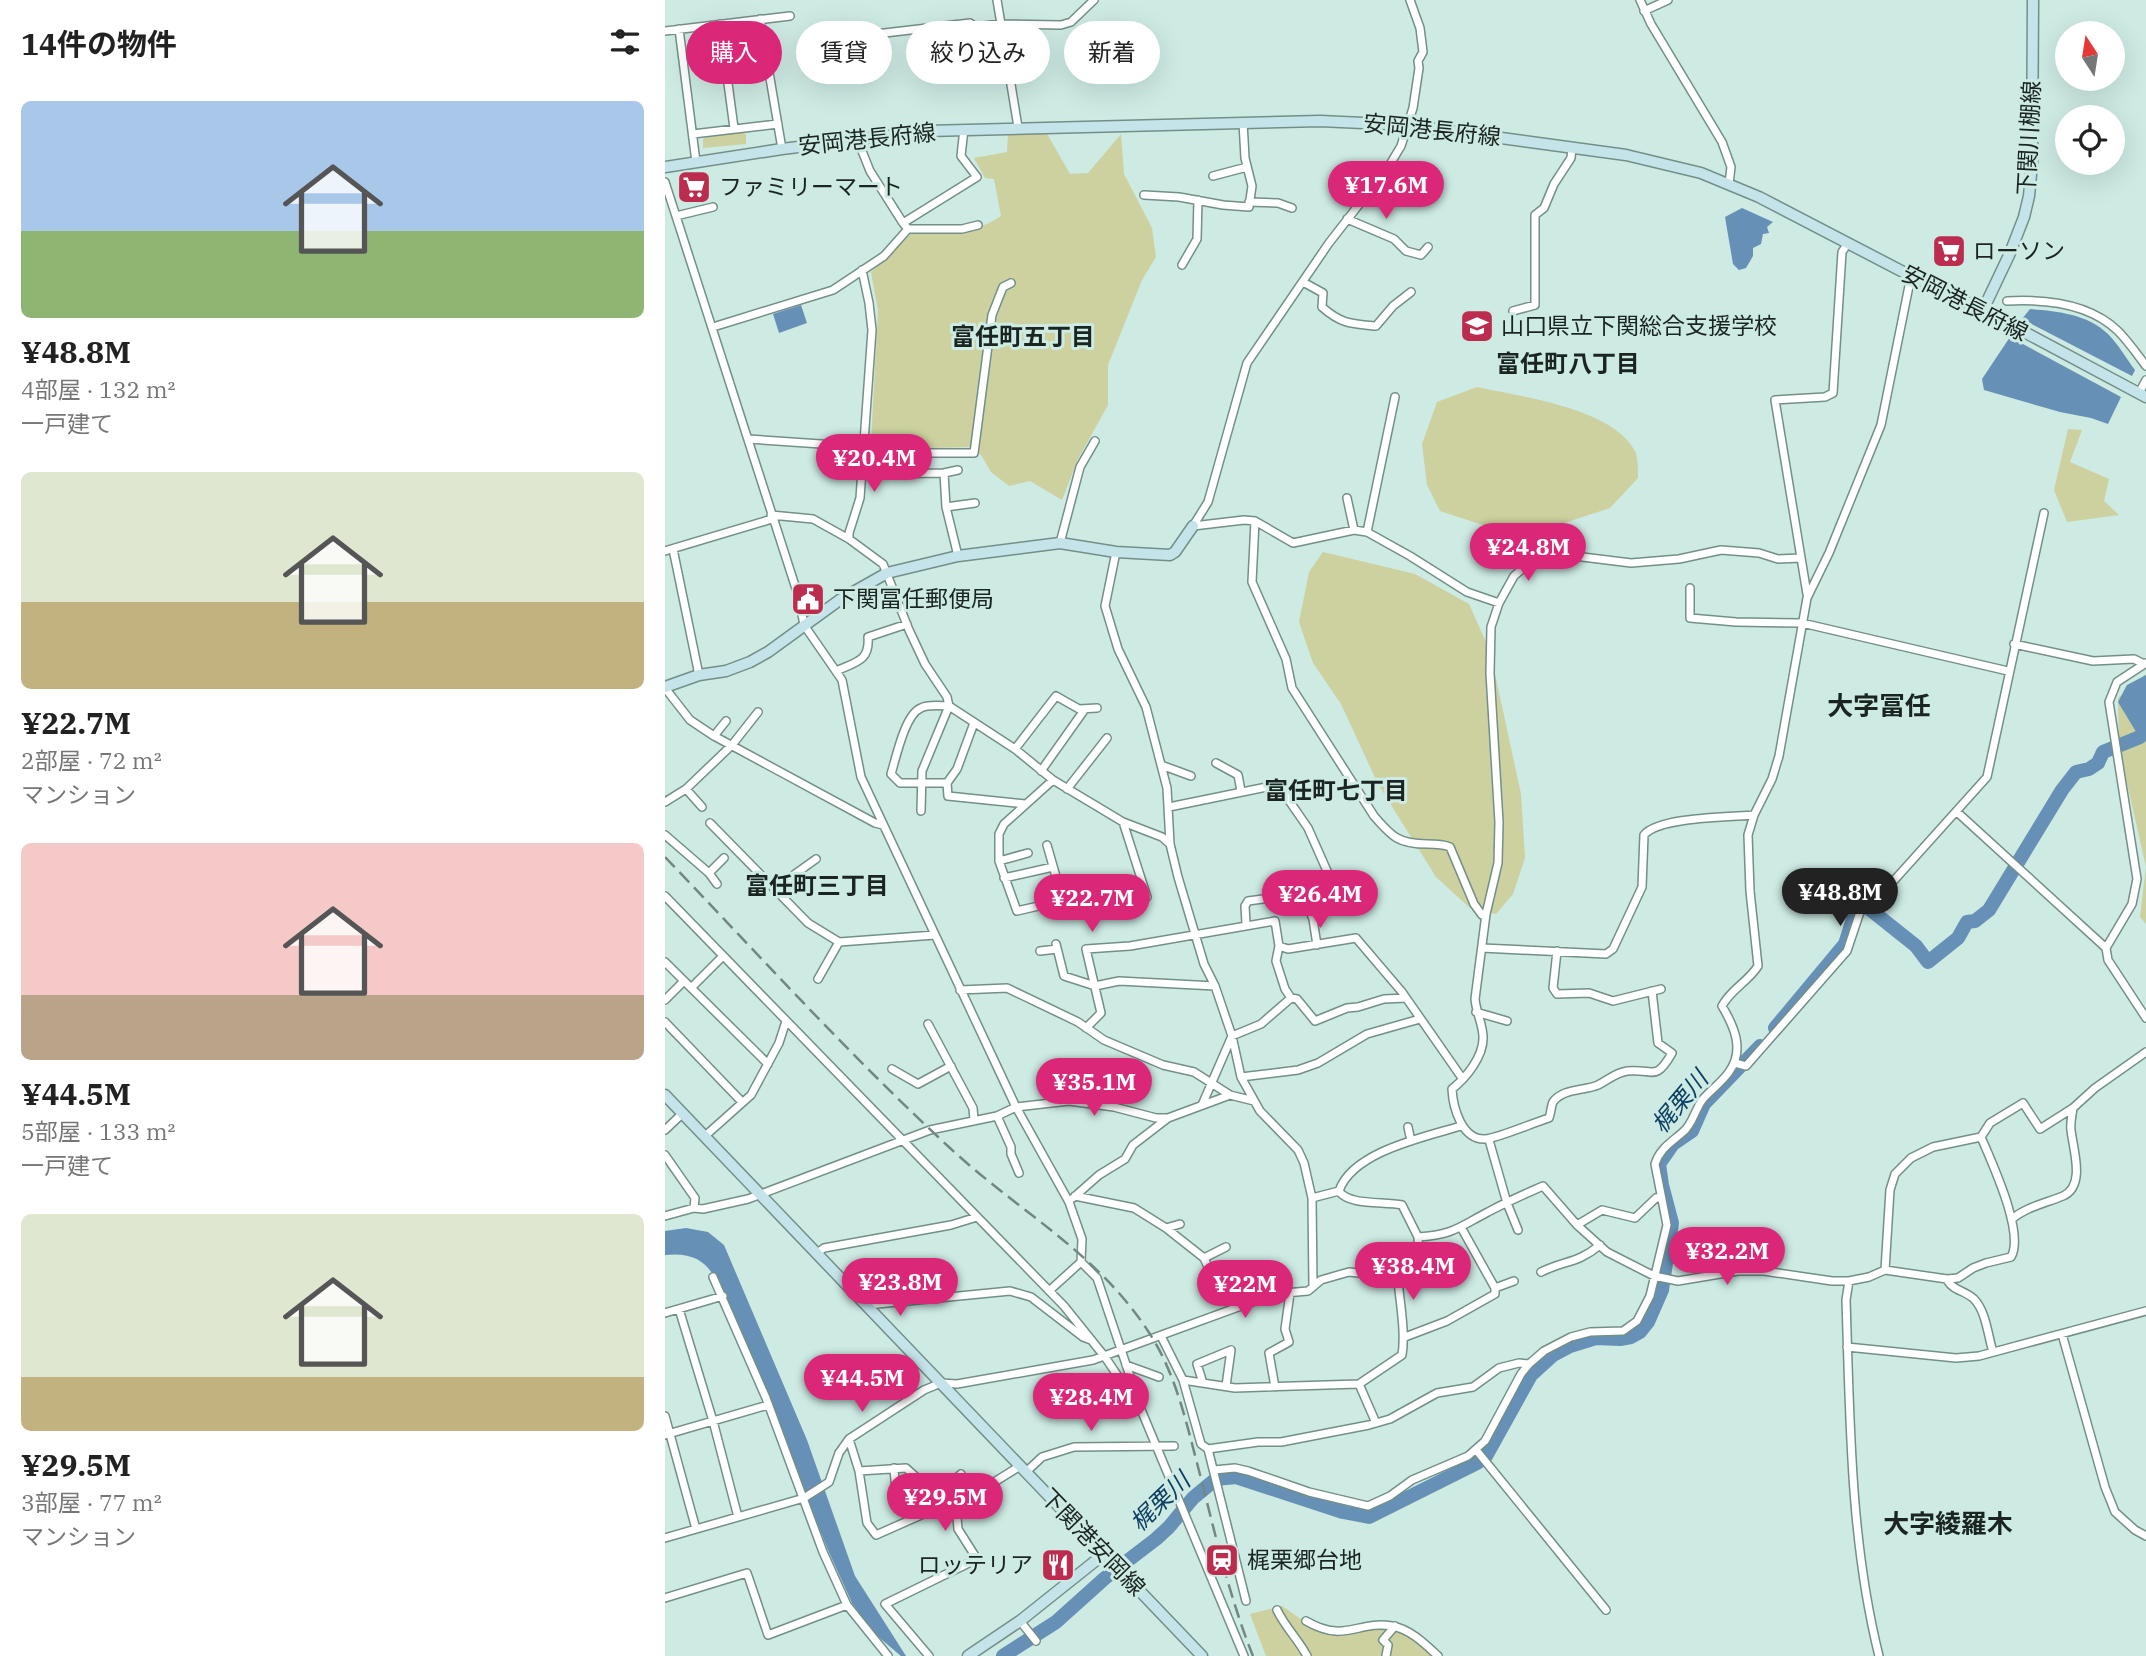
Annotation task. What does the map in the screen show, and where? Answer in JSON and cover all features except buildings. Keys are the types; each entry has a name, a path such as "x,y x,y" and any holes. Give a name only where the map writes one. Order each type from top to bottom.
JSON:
{"main road":[{"name":"下関川棚線","path":"1983,310 2010,253 2024,218 2029,196 2032,164 2033,0"},
{"name":"安岡港長府線","path":"665,167 927,131 1243,122 1341,121 1406,125 1572,147 1661,162 1729,184 1983,310 2142,395"},
{"path":"665,688 699,675 726,671 750,662 841,599 887,573 958,556 1060,543 1116,552 1170,555 1193,526"},
{"name":"下関港安岡線","path":"665,1095 1199,1655"},
{"path":"968,1656 1020,1621 1104,1554"}],"street":[{"path":"997,0 1000,21"},
{"path":"1050,25 1071,22 1094,0"},
{"path":"1193,526 1208,502 1247,362 1401,146 1413,108 1418,61 1423,52 1411,0"},
{"path":"1640,0 1722,142 1731,167 1729,184"},
{"path":"1644,11 1668,0"},
{"path":"744,21 790,16"},
{"path":"760,19 782,149"},
{"path":"665,31 686,28"},
{"path":"679,29 696,162"},
{"path":"728,84 734,128"},
{"path":"1010,84 1017,127"},
{"path":"1144,195 1248,207 1252,186 1247,167 1243,122"},
{"path":"694,134 778,124"},
{"path":"713,327 833,290 884,256 906,226 977,177 961,156 964,129"},
{"path":"859,141 870,171 906,226"},
{"path":"1513,311 1535,306 1535,215 1544,208 1554,184 1571,158 1572,147"},
{"path":"1213,176 1247,167"},
{"path":"665,182 799,598 804,625 842,680 861,777 1016,1107 1072,1199 1082,1239 1081,1262 1049,1291"},
{"path":"1182,265 1197,239 1198,200"},
{"path":"1249,202 1278,203 1292,208"},
{"path":"676,216 713,207"},
{"path":"1347,219 1394,239 1406,251 1421,255 1427,247"},
{"path":"906,226 962,229 978,225"},
{"path":"1807,598 1775,400 1825,397 1833,393 1842,253 1848,243"},
{"path":"849,539 860,498 872,330 862,270"},
{"path":"1214,1472 1234,1468 1248,1471 1309,1492 1368,1506 1390,1496 1412,1480 1478,1452 1529,1364 1544,1351 1571,1337 1590,1332 1623,1331 1637,1321 1650,1296 1667,1225 1655,1164 1657,1158 1667,1144 1689,1126 1701,1102 1735,1063 1737,1034 1721,1006 1729,992 1752,976 1758,966 1747,845 1754,815 1772,779 1779,756 1807,598 1829,554 1881,425 1911,276"},
{"path":"1303,282 1323,293 1322,307 1335,319 1349,324 1376,326 1393,306 1411,292"},
{"path":"749,439 910,453 974,453 992,315 1003,287 1010,283"},
{"path":"2007,301 2053,303 2080,308 2118,331 2146,366"},
{"path":"2142,395 2146,380"},
{"path":"1367,532 1395,397"},
{"path":"1060,543 1080,467 1095,441"},
{"path":"861,474 944,473 958,470"},
{"path":"944,473 946,508 958,556"},
{"path":"1347,498 1354,530"},
{"path":"946,508 975,502"},
{"path":"1735,1063 1746,1066 1847,951 1860,912 1889,886 1987,777 2043,513"},
{"path":"699,675 669,550 772,517 813,519 849,539 883,564 925,664 947,697 949,706 922,771 921,811"},
{"path":"1193,526 1255,521 1293,543 1354,530 1367,532 1467,592 1499,603"},
{"path":"1255,521 1252,582 1286,659 1296,696 1378,822 1405,843 1450,847 1473,904 1482,915 1486,914"},
{"path":"1652,991 1658,1042 1672,1053 1663,1068 1654,1073 1627,1071 1611,1076 1598,1085 1563,1094 1552,1103 1549,1118 1489,1140 1478,1139 1461,1125 1452,1099 1452,1089 1477,1060 1484,1036 1476,1012 1475,999 1486,914 1498,863 1499,822 1489,640 1499,603 1514,576 1542,552 1631,563 1679,559 1721,550 1759,553 1778,559 1801,558"},
{"path":"1116,552 1105,606 1118,649 1146,708 1167,789 1170,844 1204,964 1215,986 1232,1035 1241,1077 1260,1111 1298,1150 1304,1163 1312,1198 1313,1286"},
{"path":"1690,588 1690,618 1802,623 2008,671"},
{"path":"836,671 866,656 869,650 868,638 907,624"},
{"path":"2014,644 2093,661 2134,659 2145,663"},
{"path":"2106,948 2132,905 2137,879 2109,702 2117,682 2145,663"},
{"path":"665,688 691,720 714,736 883,825"},
{"path":"1015,750 1056,696 1067,704 1085,709 1097,708"},
{"path":"947,783 899,783 891,774 907,724 914,712 922,706 949,706 1067,789 1123,822 1162,837 1170,844"},
{"path":"1041,771 1085,709"},
{"path":"667,798 686,789 732,745 758,712"},
{"path":"714,736 726,721"},
{"path":"974,723 957,769 947,783 947,796 1025,804"},
{"path":"1067,789 1107,738"},
{"path":"1216,763 1238,775 1241,791"},
{"path":"1161,765 1191,776"},
{"path":"1043,905 1017,911 999,860 999,834 1004,824 1053,780"},
{"path":"1169,807 1276,785 1308,828 1339,898"},
{"path":"686,789 702,807"},
{"path":"1957,812 2106,948 2108,960 2146,1018"},
{"path":"1482,948 1606,954 1613,949 1642,887 1644,835 1649,828 1691,819 1754,815"},
{"path":"1123,822 1147,897"},
{"path":"715,825 808,923 839,942 935,935"},
{"path":"665,835 709,873 717,884"},
{"path":"1047,845 1063,901"},
{"path":"999,860 1028,853"},
{"path":"709,873 724,858"},
{"path":"774,889 816,859"},
{"path":"1004,878 1053,867"},
{"path":"1246,924 1245,906 1248,901 1293,895 1305,900 1313,919 1317,945"},
{"path":"665,896 1049,1291 1105,1357 1142,1412"},
{"path":"1086,1028 1101,1013 1086,949 1130,946 1275,921 1279,946 1276,961 1285,989 1291,998 1297,999 1311,1016 1319,1021 1347,1008 1384,999 1406,999"},
{"path":"1279,946 1288,949 1356,938 1426,1025 1462,1078"},
{"path":"818,979 839,942"},
{"path":"1040,951 1057,946 1064,976 1095,986 1119,981 1215,986"},
{"path":"1557,951 1553,988 1557,994 1590,993 1613,1001 1661,989"},
{"path":"692,988 723,956"},
{"path":"665,962 768,1063"},
{"path":"665,1000 683,982"},
{"path":"960,990 1007,988 1104,1040 1163,1065 1194,1072 1230,1095 1254,1101"},
{"path":"1202,1105 1232,1035 1261,1024 1291,998"},
{"path":"1476,1012 1507,1021"},
{"path":"1241,1077 1298,1070 1318,1063 1367,1034 1420,1019"},
{"path":"665,1021 742,1102"},
{"path":"705,1136 751,1095 788,1024"},
{"path":"928,1024 973,1108 974,1120"},
{"path":"1885,1270 1890,1190 1895,1174 1911,1158 1934,1147 1981,1138 1990,1123 2023,1103 2040,1129 2073,1108 2095,1088 2146,1052"},
{"path":"892,1069 918,1084 951,1066"},
{"path":"1072,1199 1099,1175 1125,1159 1133,1145 1168,1118 1230,1095"},
{"path":"665,1216 759,1195 930,1130 997,1116 1016,1107 1069,1101 1168,1118"},
{"path":"2012,1219 2019,1213 2067,1195 2073,1188 2075,1167 2070,1127 2073,1108"},
{"path":"665,1130 683,1113"},
{"path":"997,1116 1019,1173"},
{"path":"665,1538 804,1498 829,1482 839,1453 849,1439 924,1390 941,1383 957,1384 1105,1357 1274,1294 1308,1291 1321,1280 1349,1272 1368,1274 1419,1267 1418,1237 1402,1205 1358,1202 1342,1196 1339,1191 1343,1177 1381,1153 1461,1125"},
{"path":"1408,1127 1411,1141"},
{"path":"1418,1237 1437,1236 1462,1228 1543,1186 1577,1226 1617,1259 1656,1276 1678,1281 1738,1271 1764,1271 1849,1282 1885,1270 1947,1279 1958,1278 1973,1268 2011,1257 2015,1251 2012,1219 1981,1138"},
{"path":"1489,1140 1507,1203 1518,1230"},
{"path":"665,1155 695,1199 694,1208"},
{"path":"1312,1198 1339,1191"},
{"path":"1577,1226 1602,1210 1635,1218 1656,1198 1661,1197"},
{"path":"1072,1199 1134,1208 1205,1258 1212,1276 1248,1304"},
{"path":"817,1254 824,1248 950,1225 977,1217"},
{"path":"1166,1228 1180,1224"},
{"path":"1405,1337 1447,1321 1495,1294 1495,1288 1462,1228"},
{"path":"1541,1272 1559,1263 1570,1263 1586,1256 1600,1245"},
{"path":"1205,1258 1226,1247"},
{"path":"1081,1262 1097,1278 1142,1412 1244,1656"},
{"path":"1183,1380 1226,1386 1359,1384 1402,1355 1405,1337 1400,1319 1397,1271"},
{"path":"713,1277 768,1405 823,1552 847,1605 888,1656"},
{"path":"1947,1279 1948,1284 1975,1300 1993,1352"},
{"path":"1495,1288 1514,1281"},
{"path":"1849,1282 1846,1300 1850,1444 1868,1610 1879,1656"},
{"path":"867,1305 1010,1292 1031,1297 1083,1337 1091,1340"},
{"path":"1275,1387 1269,1353 1289,1342 1285,1329 1290,1293"},
{"path":"665,1313 723,1296"},
{"path":"679,1308 738,1517"},
{"path":"1847,1347 1956,1358 1993,1352 2146,1311"},
{"path":"2061,1334 2105,1487 2115,1512 2146,1536"},
{"path":"1161,1336 1183,1380 1202,1444 1208,1449 1245,1601"},
{"path":"1203,1383 1197,1364 1231,1350 1226,1386"},
{"path":"1208,1449 1258,1442 1281,1443 1376,1423 1390,1419 1437,1393 1473,1387 1499,1368 1519,1363 1529,1364"},
{"path":"1126,1364 1159,1377"},
{"path":"1359,1384 1376,1423"},
{"path":"668,1435 768,1405"},
{"path":"665,1416 696,1530"},
{"path":"849,1439 859,1471 867,1523 876,1535 946,1504 956,1506 1042,1457 1074,1447 1174,1447"},
{"path":"1478,1452 1606,1610"},
{"path":"894,1468 896,1492"},
{"path":"859,1471 906,1468 946,1504"},
{"path":"938,1495 961,1474"},
{"path":"929,1656 885,1604 977,1559 958,1529 956,1506"},
{"path":"665,1598 747,1573 768,1635 847,1605"},
{"path":"1277,1610 1286,1628 1298,1640 1307,1656"},
{"path":"1020,1621 1036,1642"},
{"path":"1306,1622 1318,1629 1336,1632 1378,1625 1395,1626 1421,1641 1438,1656"},
{"path":"1386,1656 1388,1645 1383,1640 1395,1626"}],"green space":[{"path":"743,132 746,135 746,144 703,148 705,136"},
{"path":"1046,132 1070,174 1088,173 1121,134 1124,174 1152,228 1156,257 1142,280 1108,365 1108,405 1078,459 1062,500 1030,481 1009,486 991,472 981,455 969,447 934,448 871,442 878,310 871,272 912,233 969,230 1001,216 994,179 985,178 974,158 1007,152 1008,133"},
{"path":"1477,387 1541,400 1587,414 1607,424 1623,436 1635,451 1638,478 1610,508 1555,526 1498,530 1440,511 1427,485 1422,444 1437,402"},
{"path":"2068,429 2082,430 2070,462 2109,479 2104,501 2119,515 2067,522 2054,490"},
{"path":"1323,552 1415,574 1469,604 1490,651 1521,794 1525,858 1513,894 1496,914 1470,908 1436,877 1378,784 1341,704 1313,663 1299,622 1309,572"},
{"path":"2146,674 2146,867 2119,748 2118,698"},
{"path":"2146,867 2146,924 2140,917"},
{"path":"1282,1606 1315,1629 1390,1627 1409,1635 1435,1656 1266,1656 1250,1614"}],"water":[{"path":"1742,208 1773,222 1767,227 1769,233 1763,234 1761,244 1753,248 1753,256 1746,268 1739,270 1733,264 1725,217"},
{"path":"801,305 807,323 779,333 773,314"},
{"path":"2030,309 2071,315 2100,327 2115,342 2135,370 2132,376 2022,319"},
{"path":"2010,337 2121,397 2108,424 1984,390 1982,379"},
{"path":"2146,675 2146,740 2141,740 2118,702 2127,685"},
{"path":"686,1228 708,1232 724,1245 807,1440 855,1576 906,1656 901,1656 875,1634 852,1603 728,1302 712,1272 689,1256 665,1255 665,1231"}],"waterway":[{"name":"梶栗川","path":"1775,1028 1845,944 1857,907 1862,903 1916,946 1928,962 1958,938 1967,922 1975,921 1989,910 2062,790 2076,772 2089,769 2098,763 2103,752 2140,737"},
{"name":"梶栗川","path":"1003,1656 1056,1622 1105,1578 1156,1539 1193,1498 1216,1479 1236,1477 1343,1512 1369,1517 1486,1456 1531,1375 1553,1355 1570,1346 1596,1338 1620,1339 1640,1332 1648,1322 1662,1290 1672,1223 1659,1164 1673,1144 1692,1131 1704,1104 1760,1046"}],"railway":[{"path":"665,857 805,1005 913,1113 977,1171 1085,1259 1133,1309 1153,1339 1174,1384 1229,1585 1253,1656"}],"place":[{"name":"ファミリーマート","path":"694,187"},
{"name":"ローソン","path":"1949,251"},
{"name":"山口県立下関総合支援学校","path":"1477,326"},
{"name":"下関冨任郵便局","path":"808,599"},
{"name":"梶栗郷台地","path":"1222,1560"},
{"name":"ロッテリア","path":"1058,1565"}],"district":[{"name":"富任町五丁目","path":"1023,337"},
{"name":"富任町八丁目","path":"1568,364"},
{"name":"大字冨任","path":"1879,706"},
{"name":"富任町七丁目","path":"1336,791"},
{"name":"富任町三丁目","path":"817,886"},
{"name":"大字綾羅木","path":"1948,1524"}]}
